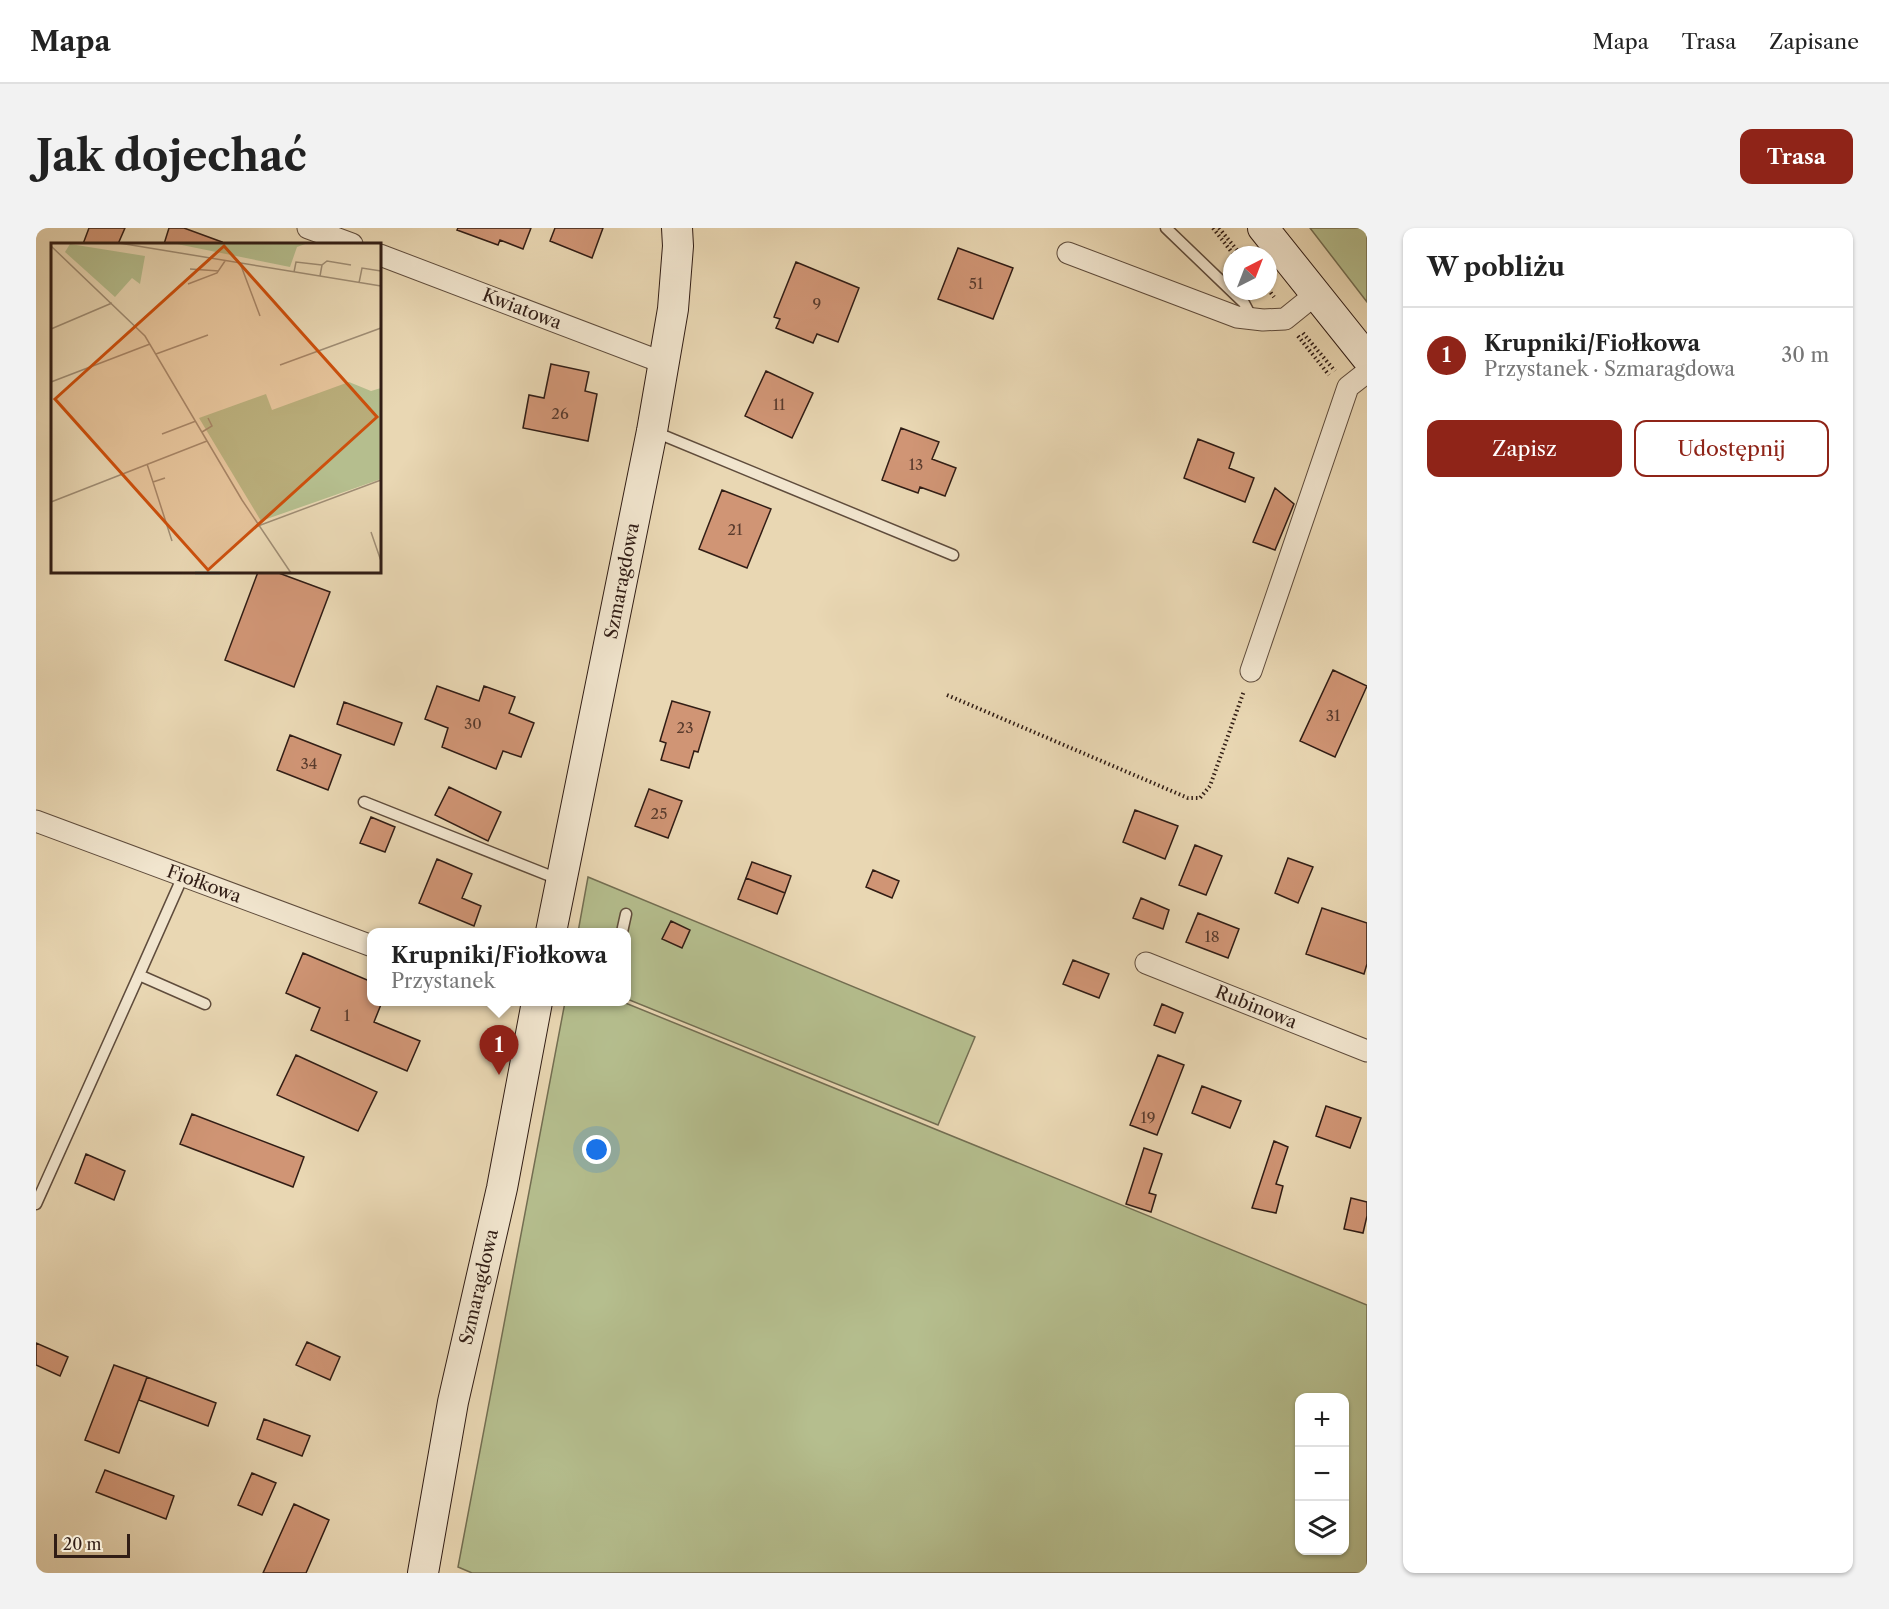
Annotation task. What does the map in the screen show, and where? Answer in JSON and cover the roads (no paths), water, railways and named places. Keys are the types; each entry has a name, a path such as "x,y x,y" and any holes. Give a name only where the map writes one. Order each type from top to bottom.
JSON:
{"street":[{"path":"308,228 349,243"},
{"name":"Szmaragdowa","path":"552,928 652,431 673,309 678,246 677,228"},
{"path":"1263,228 1367,358"},
{"path":"1068,253 1237,317 1252,319 1287,317 1316,294"},
{"name":"Kwiatowa","path":"381,255 664,363"},
{"path":"1251,670 1347,391 1367,372"},
{"name":"Fiołkowa","path":"36,821 367,944"},
{"name":"Rubinowa","path":"1146,963 1367,1051"},
{"name":"Szmaragdowa","path":"423,1573 453,1402 502,1188 531,1006"}],"lane":[{"path":"1166,228 1244,303 1252,319"},
{"path":"652,431 953,555"},
{"path":"364,802 561,881"},
{"path":"36,1204 183,876"},
{"path":"623,928 626,914"},
{"path":"139,975 205,1004"}],"place":[{"name":"Krupniki/Fiołkowa","path":"499,1075"}]}
